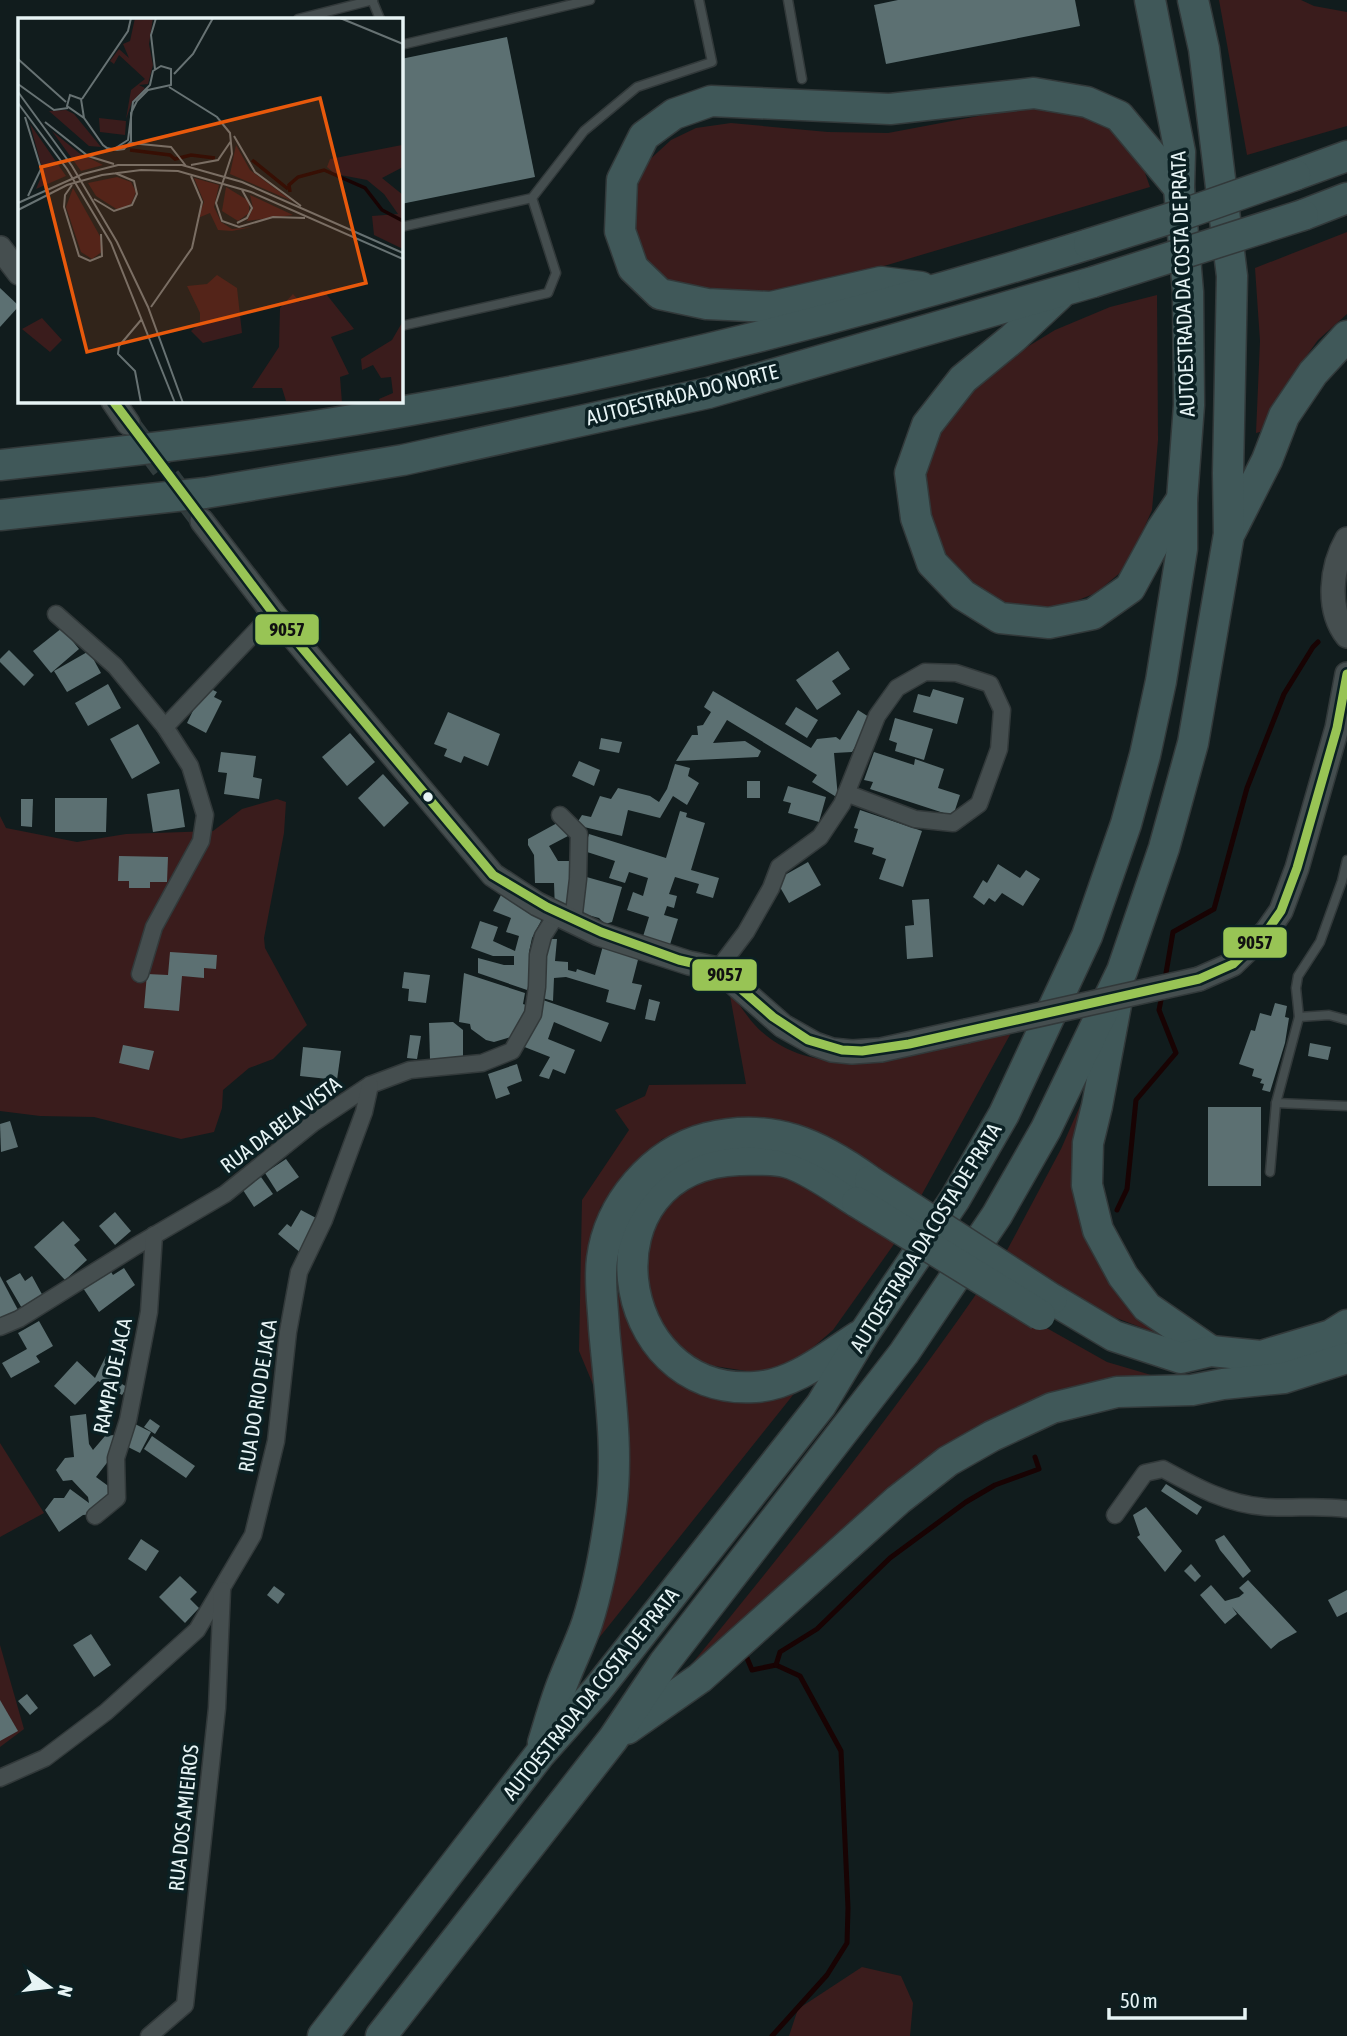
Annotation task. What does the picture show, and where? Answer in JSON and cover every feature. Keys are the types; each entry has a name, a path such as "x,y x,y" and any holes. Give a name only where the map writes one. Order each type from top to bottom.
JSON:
{"highway":[{"name":"AUTOESTRADA DA COSTA DE PRATA","path":"323,2036 540,1754 597,1690 821,1405 865,1332 956,1199 1004,1114 1087,936 1126,824 1161,681 1182,548 1182,499 1189,405 1188,292 1179,188 1180,152 1150,0"},
{"name":"AUTOESTRADA DA COSTA DE PRATA","path":"381,2036 613,1739 664,1663 904,1353 997,1216 1046,1129 1122,971 1164,848 1193,743 1229,534 1233,275 1204,48 1193,0"},
{"path":"939,289 881,282 771,307 707,304 660,294 632,268 620,231 622,180 644,136 674,114 711,101 890,110 1034,93 1087,102 1119,116 1179,188"},
{"name":"AUTOESTRADA DO NORTE","path":"0,465 178,445 394,413 707,351 939,289 1088,244 1347,156"},
{"name":"AUTOESTRADA DO NORTE","path":"0,515 205,493 403,460 708,393 1093,282 1303,215 1347,198"},
{"path":"1064,290 1013,338 963,379 927,425 910,473 916,518 932,563 963,595 1000,618 1049,623 1093,614 1130,588 1162,529 1182,499"},
{"path":"1229,534 1266,460 1284,416 1313,373 1347,336"},
{"path":"1122,971 1088,1143 1087,1185 1098,1230 1123,1276 1147,1307 1210,1352"},
{"path":"540,1754 564,1679 587,1624 611,1507 614,1453 602,1259 610,1228 624,1198 668,1155 690,1142 725,1134 768,1133 806,1142 837,1157 863,1191"},
{"path":"865,1332 789,1379 755,1388 709,1381 689,1372 668,1355 647,1328 635,1300 631,1271 633,1244 645,1214 659,1195 678,1177 722,1161 768,1159 790,1163 863,1191 1046,1307 1102,1351 1145,1368 1223,1384"},
{"path":"1046,1307 1114,1336 1181,1358 1210,1352 1261,1356 1331,1335 1347,1325"},
{"path":"613,1739 699,1678 898,1500 948,1461 1052,1408 1117,1392 1192,1390 1284,1378 1347,1358"}],"street":[{"path":"0,248 18,272"},
{"path":"114,402 128,423"},
{"path":"201,521 273,614 493,875 565,918 599,934 689,963 718,969 783,1026 832,1050 881,1050 1199,979 1233,964 1267,931 1281,911 1342,722 1347,674"},
{"path":"1347,538 1339,552 1334,577 1334,602 1342,629 1347,636"},
{"path":"56,614 116,666 165,727 190,766 205,816 201,841 154,927 140,974"},
{"path":"165,727 273,614"},
{"path":"718,969 746,932 779,867 820,837 842,804 846,793 877,716 897,688 925,671 956,674 990,684 1002,710 999,749 979,804 953,823 915,819 846,793"},
{"path":"561,814 579,834 578,879 565,918"},
{"name":"RUA DA BELA VISTA","path":"0,1327 19,1319 225,1194 313,1123 370,1086 410,1070 482,1063 512,1051 533,1014 538,955 543,936 565,918"},
{"name":"RUA DO RIO DE JACA","path":"0,1778 45,1758 106,1712 197,1630 253,1535 276,1441 288,1332 299,1272 324,1220 364,1112 370,1086"},
{"name":"RAMPA DE JACA","path":"96,1517 117,1498 116,1458 128,1420 149,1312 154,1235"},
{"path":"1115,1515 1145,1472 1163,1469 1204,1492 1241,1504 1347,1509"},
{"name":"RUA DOS AMIEIROS","path":"149,2036 186,2005 217,1708 222,1588"}],"lane":[{"path":"402,45 590,0"},
{"path":"402,227 533,198 584,131 636,87 712,62 699,0"},
{"path":"788,0 802,79"},
{"path":"302,18 373,1 380,18"},
{"path":"402,326 548,293 556,273 533,198"},
{"path":"1270,1172 1276,1103 1299,1017 1296,988 1298,976 1320,942 1347,860"},
{"path":"1299,1017 1329,1015 1347,1020"},
{"path":"1276,1103 1347,1106"}],"shaded area":[{"path":"1219,0 1301,0 1314,6 1347,12 1347,126 1247,155"},
{"path":"1036,105 1103,118 1143,167 1150,187 857,274 760,293 722,294 669,284 644,258 632,233 634,196 646,163 671,140 696,128 731,123 828,132 888,133"},
{"path":"1347,232 1347,314 1318,340 1282,390 1260,432 1256,433 1260,341 1255,268"},
{"path":"1157,295 1158,440 1152,510 1127,567 1096,593 1061,607 1014,608 985,597 941,558 923,498 926,460 941,429 971,389 1004,361 1055,330 1110,307"},
{"path":"277,799 286,802 284,833 264,938 265,948 307,1025 273,1059 249,1068 223,1090 222,1108 214,1132 181,1139 94,1117 40,1116 0,1111 0,816 6,828 77,842 126,834 213,831 242,809"},
{"path":"729,990 748,1017 779,1045 798,1053 836,1061 896,1057 1011,1033 921,1196 861,1156 779,1120 742,1118 662,1139 625,1173 600,1208 590,1268 597,1394 579,1351 582,1200 629,1130 615,1110 645,1096 649,1085 746,1084"},
{"path":"1094,1074 1080,1204 1174,1340 1098,1311 1005,1254 1061,1149"},
{"path":"768,1172 807,1184 897,1240 833,1330 802,1357 759,1373 714,1366 696,1360 676,1348 658,1327 642,1263 646,1233 663,1209 683,1191 713,1174"},
{"path":"616,1286 627,1321 642,1345 659,1362 801,1385 591,1648"},
{"path":"979,1290 1107,1362 1168,1380 1031,1405 695,1666 690,1666 838,1481"},
{"path":"0,1443 44,1513 0,1537"},
{"path":"0,1645 24,1729 0,1747"},
{"path":"862,1967 901,1976 913,2003 910,2036 789,2036 798,2009"}],"building":[{"path":"898,0 1075,0 1080,26 886,64 874,5"},
{"path":"507,37 535,177 402,204 402,59"},
{"path":"0,288 18,307 0,327"},
{"path":"62,628 79,649 51,673 33,651"},
{"path":"9,650 34,675 24,686 0,662"},
{"path":"89,651 101,673 67,692 54,671"},
{"path":"838,651 850,669 832,681 841,694 817,710 796,680"},
{"path":"108,684 121,708 88,726 75,703"},
{"path":"205,686 217,692 214,697 222,701 206,733 187,723"},
{"path":"933,689 964,698 957,724 913,712 918,694 930,697"},
{"path":"713,691 811,748 817,739 836,737 840,740 858,710 872,719 852,752 834,753 838,798 812,782 817,775 727,720 713,743 745,741 761,751 758,757 676,761 692,735 698,735 697,726 703,725 711,712 704,707"},
{"path":"796,707 818,720 807,738 785,724"},
{"path":"448,712 500,734 488,766 464,756 461,763 444,756 447,749 434,744"},
{"path":"895,718 933,729 924,760 895,751 897,743 889,740"},
{"path":"138,724 160,763 132,779 110,739"},
{"path":"350,733 375,762 347,786 322,757"},
{"path":"601,738 622,742 619,753 599,749"},
{"path":"221,752 256,756 253,777 262,779 259,799 224,794 227,773 218,772"},
{"path":"874,752 914,765 915,759 944,769 938,788 960,795 953,816 870,789 873,782 864,780"},
{"path":"579,761 600,770 594,786 572,776"},
{"path":"675,764 690,768 688,776 699,783 687,805 673,796 660,818 628,810 622,836 577,823 582,815 591,817 600,796 611,799 618,788 650,796 659,802 667,789"},
{"path":"383,774 409,803 384,827 358,798"},
{"path":"747,781 760,781 760,798 747,798"},
{"path":"788,786 826,797 819,822 788,813 791,803 783,801"},
{"path":"179,789 185,827 153,832 147,794"},
{"path":"55,798 107,798 106,832 55,832"},
{"path":"21,799 33,799 32,827 21,826"},
{"path":"860,810 922,831 903,887 879,879 886,859 872,854 874,848 854,842 858,829 854,828"},
{"path":"680,811 687,813 686,817 705,823 691,870 719,878 713,898 696,893 699,884 675,877 669,894 677,896 674,908 667,906 664,915 678,919 668,951 641,943 649,917 627,910 633,892 643,896 648,878 629,872 625,883 609,878 615,861 584,851 589,834 666,858"},
{"path":"559,822 568,836 549,846 558,861 572,861 574,909 555,910 554,883 535,883 534,855 528,845 528,839"},
{"path":"119,856 168,857 167,882 150,882 150,888 129,888 129,881 118,881"},
{"path":"808,862 821,885 789,903 776,880"},
{"path":"998,864 1020,878 1026,870 1040,879 1023,906 1002,893 995,902 989,898 984,905 973,897 983,880 987,883"},
{"path":"583,876 622,887 612,922 605,924 599,918 584,914 579,902"},
{"path":"504,889 539,912 541,921 532,938 529,952 532,986 530,991 478,973 478,958 514,965 514,956 493,956 471,948 480,921 498,927 493,941 515,951 519,936 506,932 511,918 493,911"},
{"path":"929,899 933,957 907,959 905,926 914,925 912,900"},
{"path":"550,939 557,939 555,961 568,962 568,970 576,972 577,969 595,975 604,942 640,952 632,983 642,985 635,1010 606,1002 609,990 566,977 554,978 553,1001 539,997 542,949"},
{"path":"170,952 217,955 216,969 204,968 204,978 182,976 179,1011 144,1008 147,974 168,975"},
{"path":"404,972 430,975 426,1003 408,1001 409,989 402,988"},
{"path":"464,973 525,993 523,1004 529,1006 514,1036 494,1042 486,1040 471,1029 470,1024 459,1022"},
{"path":"649,999 660,1002 655,1021 645,1019"},
{"path":"543,1000 609,1023 601,1042 554,1022 548,1039 575,1050 565,1074 553,1069 549,1079 539,1076 550,1057 522,1046"},
{"path":"1275,1003 1287,1006 1285,1017 1289,1018 1285,1043 1270,1092 1262,1090 1262,1079 1252,1076 1254,1069 1239,1064 1251,1030 1255,1031 1260,1013 1271,1016"},
{"path":"453,1022 463,1030 463,1059 430,1060 429,1023"},
{"path":"410,1035 421,1036 417,1059 407,1058"},
{"path":"1310,1043 1331,1047 1328,1060 1308,1056"},
{"path":"123,1045 154,1051 149,1070 119,1063"},
{"path":"303,1047 341,1051 337,1080 300,1076"},
{"path":"517,1064 522,1081 507,1087 510,1094 496,1099 488,1074"},
{"path":"1208,1107 1261,1107 1261,1186 1208,1186"},
{"path":"10,1121 18,1147 1,1152 0,1124"},
{"path":"286,1159 299,1177 277,1192 265,1173"},
{"path":"261,1177 273,1194 254,1207 243,1190"},
{"path":"301,1210 318,1219 302,1254 278,1234 287,1224 291,1227"},
{"path":"115,1212 131,1231 115,1245 99,1226"},
{"path":"63,1221 80,1240 74,1245 87,1260 65,1280 34,1247"},
{"path":"124,1268 135,1285 99,1312 83,1288 110,1270 113,1275"},
{"path":"20,1273 25,1281 32,1276 44,1298 23,1310 6,1281"},
{"path":"0,1276 18,1310 0,1319"},
{"path":"39,1321 53,1346 36,1356 40,1362 11,1378 2,1363 27,1349 18,1333"},
{"path":"106,1356 118,1363 110,1377 127,1387 122,1395 98,1381 75,1405 54,1386 77,1361 95,1378"},
{"path":"86,1414 89,1444 93,1450 105,1436 114,1435 116,1451 96,1477 111,1488 111,1492 95,1514 83,1515 59,1532 45,1510 54,1498 64,1498 70,1489 89,1503 88,1497 72,1480 63,1481 56,1470 65,1458 74,1457 70,1416"},
{"path":"150,1419 160,1426 155,1434 144,1427"},
{"path":"133,1423 151,1432 140,1453 122,1444"},
{"path":"152,1436 195,1466 186,1478 144,1449"},
{"path":"1166,1484 1202,1507 1197,1515 1161,1491"},
{"path":"1146,1507 1182,1551 1165,1572 1137,1537 1140,1535 1133,1515"},
{"path":"1224,1535 1251,1571 1243,1578 1215,1540"},
{"path":"141,1539 159,1551 146,1571 128,1559"},
{"path":"1191,1564 1201,1576 1195,1582 1184,1571"},
{"path":"180,1576 197,1592 190,1599 199,1608 185,1623 159,1597"},
{"path":"1248,1580 1297,1632 1271,1649 1232,1607 1237,1614 1225,1624 1200,1595 1211,1585 1225,1601 1239,1597 1244,1593 1239,1588"},
{"path":"274,1586 285,1594 278,1604 267,1595"},
{"path":"1347,1590 1347,1612 1337,1617 1328,1600"},
{"path":"91,1634 111,1665 94,1677 73,1645"},
{"path":"27,1694 38,1708 30,1715 18,1701"},
{"path":"0,1700 18,1731 0,1741"}],"waterway":[{"path":"1165,979 1173,932 1214,909 1247,788 1284,694 1318,642"},
{"path":"1117,1210 1127,1189 1136,1100 1176,1053 1159,1010 1162,995"},
{"path":"776,1665 780,1652 817,1629 890,1558 966,1502 995,1485 1039,1469 1035,1457"},
{"path":"747,1658 752,1670 776,1665 800,1676 841,1751 847,1943 827,1975 772,2036"}],"tunnel":[{"path":"128,423 202,521"}],"transit line":[{"name":"9057","path":"114,402 273,613 493,875 547,907 601,932 679,960 718,969 773,1017 808,1040 842,1050 862,1051 909,1044 1199,979 1233,964 1267,931 1281,911 1297,868 1337,728 1347,674"}]}
